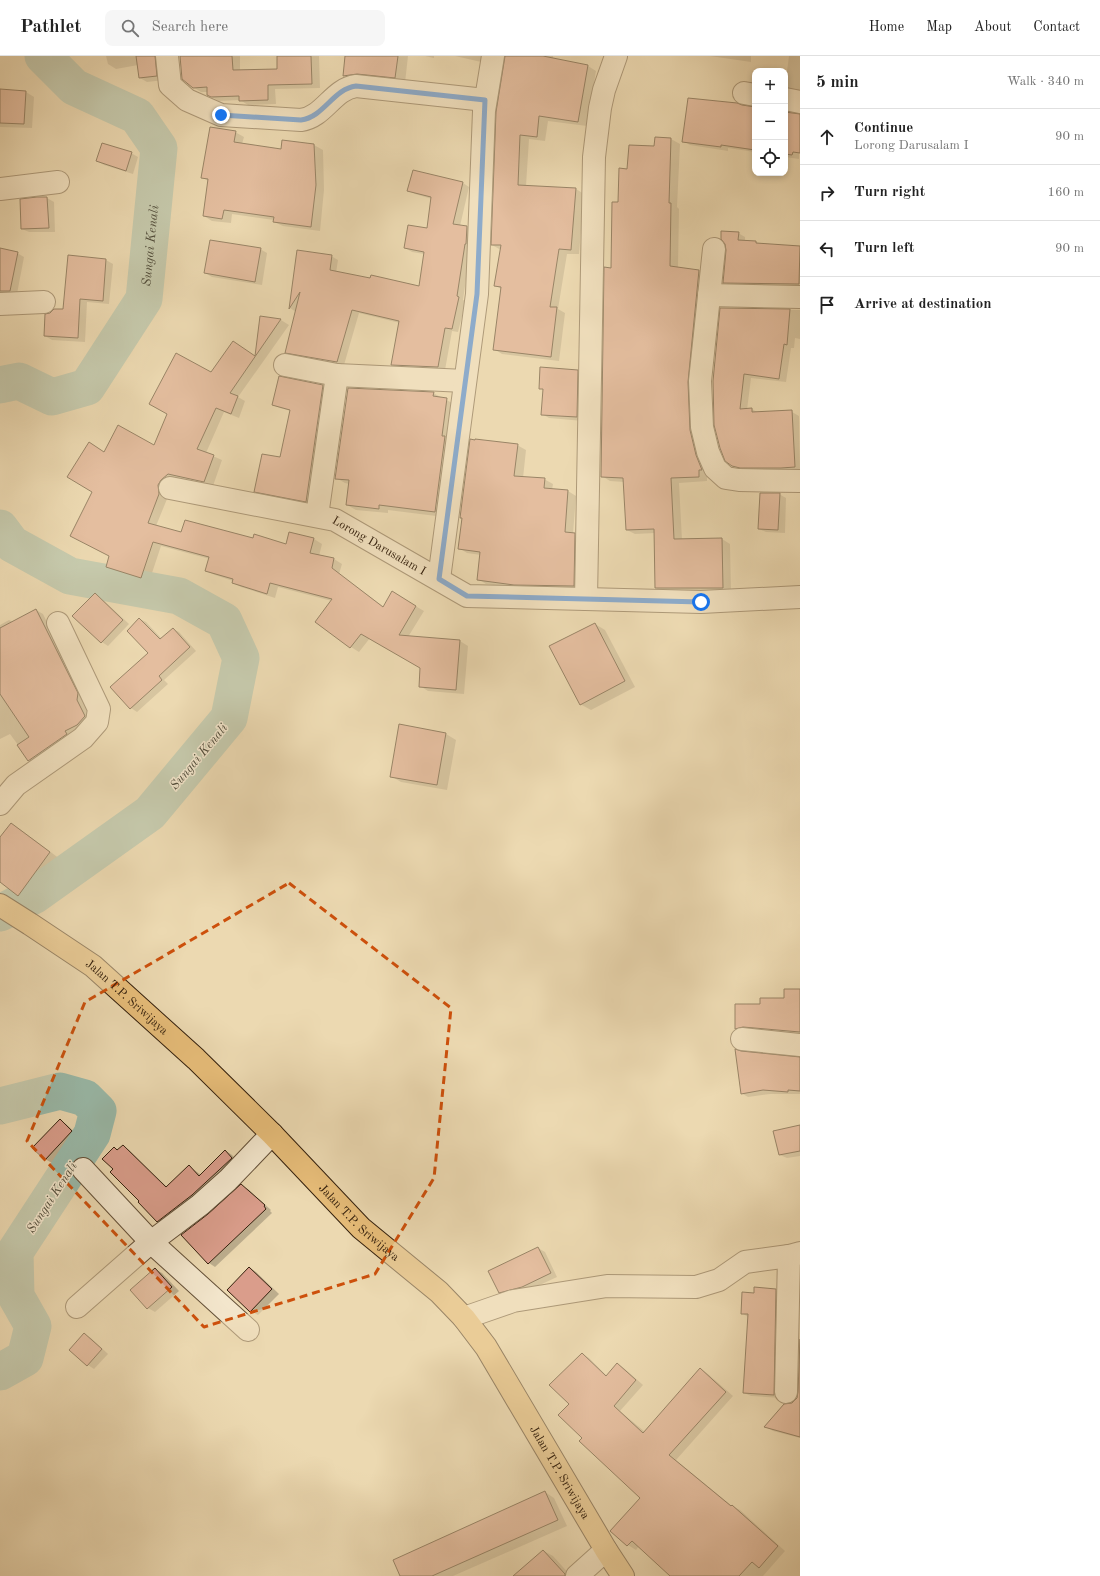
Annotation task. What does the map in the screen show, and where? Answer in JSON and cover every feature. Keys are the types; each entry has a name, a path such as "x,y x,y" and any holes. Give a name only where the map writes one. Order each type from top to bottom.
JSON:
{"main road":[{"name":"Jalan T.P. Sriwijaya","path":"0,905 93,966 196,1059 272,1134 361,1228 439,1292 464,1318 486,1347 606,1550 623,1576"}],"street":[{"path":"167,56 170,85 187,100 221,115 301,120 308,119 316,114 343,90 348,87 356,86 485,100"},
{"path":"439,579 477,294 485,100 493,56"},
{"path":"586,599 594,158 600,108 604,90 616,56"},
{"path":"788,100 800,102"},
{"path":"0,189 58,182"},
{"path":"714,249 700,381 702,427 708,452 715,468 726,478 739,480 800,481"},
{"path":"709,295 800,297"},
{"path":"0,304 44,302"},
{"path":"285,365 337,375 466,382"},
{"path":"317,516 337,375"},
{"name":"Lorong Darusalam I","path":"170,488 335,520 467,596 701,602 800,597"},
{"path":"0,804 16,786 83,738 97,722 99,709 58,623"},
{"path":"742,1039 800,1045"},
{"path":"77,1307 152,1242 200,1205 228,1180 272,1134"},
{"path":"83,1169 152,1242 248,1330"},
{"path":"464,1318 514,1301 607,1286 696,1287 719,1280 745,1262 794,1254 786,1392"},
{"path":"577,1576 606,1550"}],"highlighted area":[{"path":"289,883 451,1008 434,1178 375,1274 204,1327 27,1141 85,1002"}],"building":[{"path":"136,56 155,56 157,76 139,78"},
{"path":"180,56 232,56 233,70 277,69 277,56 311,56 312,84 268,85 268,100 239,101 239,96 211,97 207,95 207,87 193,88 182,79"},
{"path":"345,56 398,56 395,78 357,74 343,76"},
{"path":"505,56 543,56 588,65 578,122 539,116 537,137 520,135 518,185 576,188 571,250 559,249 550,307 557,307 551,357 493,350 501,287 494,286 501,245 491,245 496,112"},
{"path":"0,89 26,91 24,124 0,123"},
{"path":"688,98 737,103 752,107 752,150 721,145 721,147 682,142"},
{"path":"788,112 800,114 800,153 793,152 792,155 788,154"},
{"path":"210,127 236,131 234,142 281,149 282,140 314,144 316,185 311,227 273,222 274,217 224,210 222,219 203,216 208,179 201,178"},
{"path":"655,137 671,138 669,203 671,203 670,266 699,270 688,382 690,430 696,455 702,470 699,470 699,477 671,478 674,539 722,538 723,588 655,588 654,529 626,530 623,478 601,477 604,267 611,268 612,202 618,202 619,168 627,169 629,145 654,146"},
{"path":"102,143 132,152 126,171 96,161"},
{"path":"413,170 463,182 453,224 467,226 466,244 457,296 459,297 452,329 445,328 438,367 391,365 399,321 352,310 337,362 285,353 300,292 289,309 297,250 332,255 330,270 370,278 371,275 419,286 424,252 404,248 408,225 427,228 431,197 407,191"},
{"path":"47,197 49,228 21,229 20,199"},
{"path":"721,231 739,232 738,240 756,241 756,243 800,246 799,284 723,283 726,250 725,244 721,239"},
{"path":"210,240 261,248 255,282 204,273"},
{"path":"0,248 18,252 10,291 0,291"},
{"path":"68,255 106,259 103,301 80,299 78,338 44,336 45,314 50,313 54,309 63,309"},
{"path":"720,308 790,309 787,345 784,344 779,379 744,374 740,409 752,408 752,412 792,410 795,467 740,468 732,466 725,461 714,425 713,381"},
{"path":"260,316 281,319 230,393 238,396 231,414 216,408 197,449 214,455 204,482 168,474 158,485 159,494 148,523 181,532 185,520 253,538 254,534 286,544 289,532 314,538 310,553 334,558 332,568 383,607 392,591 416,606 399,635 460,640 456,690 419,687 420,668 361,634 350,648 315,622 332,599 270,583 267,594 232,583 233,579 205,571 209,557 153,542 141,578 106,567 109,556 70,536 92,492 67,477 89,442 104,452 118,425 154,445 167,414 149,404 176,353 211,372 233,341 255,356"},
{"path":"540,367 578,370 577,417 541,415 543,389 539,389"},
{"path":"279,376 323,385 306,502 254,492 262,454 280,457 290,410 272,405"},
{"path":"348,388 434,392 433,396 447,398 442,436 445,436 435,512 379,505 379,509 346,505 349,480 335,479"},
{"path":"470,439 518,444 514,476 545,478 544,488 568,490 565,532 575,533 574,586 514,585 477,580 480,552 458,549 462,518 460,518"},
{"path":"760,493 780,493 778,530 758,529"},
{"path":"95,593 123,620 101,643 72,616"},
{"path":"36,609 78,693 77,700 85,716 77,725 65,731 67,734 28,761 17,745 29,737 0,694 0,628"},
{"path":"139,618 160,639 173,628 190,647 159,676 162,680 130,709 110,687 148,653 127,631"},
{"path":"595,623 625,681 580,705 549,646"},
{"path":"399,724 446,733 437,785 390,777"},
{"path":"11,823 50,852 18,896 0,882 0,837"},
{"path":"784,989 800,989 800,1032 743,1027 735,1029 735,1004 760,1004 760,998 784,998"},
{"path":"735,1049 741,1051 800,1057 800,1091 788,1090 788,1092 763,1090 741,1094"},
{"path":"60,1119 72,1131 45,1160 32,1148"},
{"path":"800,1125 800,1151 779,1155 773,1131"},
{"path":"123,1145 166,1187 189,1165 199,1176 225,1150 232,1158 192,1195 157,1222 138,1202 139,1201 110,1172 113,1169 102,1159 114,1147 117,1150"},
{"path":"241,1184 265,1205 264,1206 266,1209 208,1264 181,1235 208,1214"},
{"path":"538,1247 551,1273 522,1287 499,1293 488,1271"},
{"path":"249,1267 272,1289 250,1312 227,1290"},
{"path":"155,1268 172,1287 147,1309 130,1290"},
{"path":"754,1287 776,1289 774,1395 743,1393 748,1314 741,1314 742,1292 754,1293"},
{"path":"84,1333 102,1349 87,1366 69,1350"},
{"path":"800,1339 800,1437 764,1427 784,1404 792,1403 797,1398"},
{"path":"582,1353 606,1376 617,1363 636,1380 614,1406 643,1433 700,1368 726,1392 669,1455 731,1506 732,1505 778,1546 759,1568 752,1562 739,1576 670,1576 632,1541 627,1546 610,1531 640,1498 579,1441 582,1438 558,1415 569,1404 549,1385"},
{"path":"545,1491 558,1520 432,1576 400,1576 393,1560"},
{"path":"543,1550 565,1574 565,1576 513,1576"}],"waterway":[{"name":"Sungai Kenali","path":"0,385 19,381 52,397 87,387 144,299 159,148 137,116 74,87 43,56"},
{"name":"Sungai Kenali","path":"0,528 12,544 70,576 179,596 224,621 241,658 229,718 150,813 35,895 0,913"},
{"name":"Sungai Kenali","path":"0,1106 60,1091 85,1098 98,1111 92,1134 15,1252 16,1296 33,1326 25,1358 0,1372"}],"route":[{"path":"221,115 301,120 308,119 316,114 343,90 348,87 356,86 485,100 477,294 439,579 467,596 701,602"}]}
